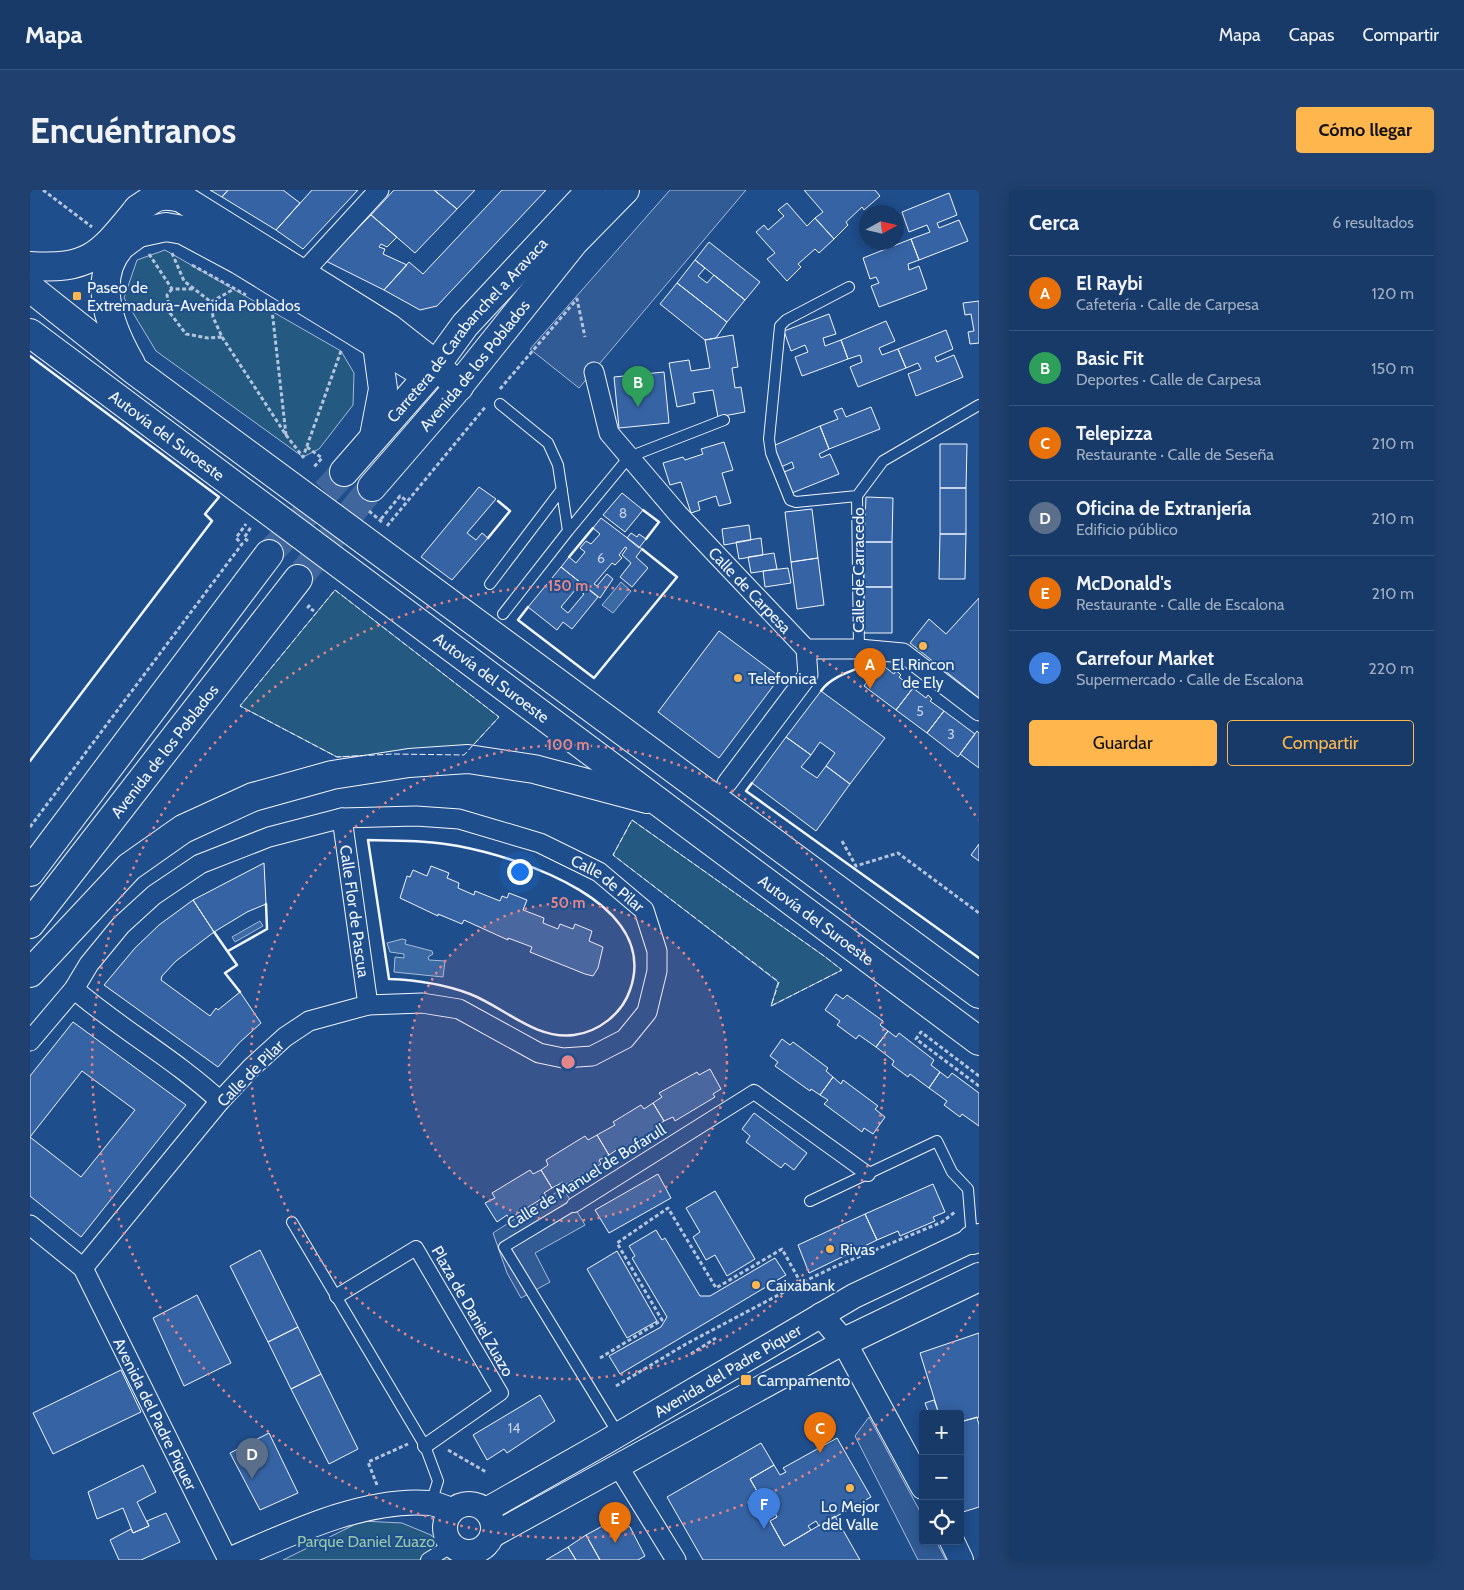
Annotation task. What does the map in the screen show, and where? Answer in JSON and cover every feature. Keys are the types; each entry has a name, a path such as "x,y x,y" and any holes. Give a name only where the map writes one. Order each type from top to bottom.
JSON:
{"main road":[{"name":"Carretera de Carabanchel a Aravaca","path":"344,472 432,370 465,325 591,190"},
{"name":"Carretera de Carabanchel a Aravaca","path":"574,242 625,190"},
{"path":"30,266 76,265 94,258 111,242 152,211 181,198 302,274 386,338 432,370 456,390"},
{"path":"152,211 183,230 386,338 438,339 465,325"},
{"path":"135,371 116,338 107,298 105,277 120,247 152,211"},
{"name":"Avenida de los Poblados","path":"372,487 456,390 574,242"},
{"name":"Autovía del Suroeste","path":"30,288 135,371 979,994"},
{"name":"Autovía del Suroeste","path":"30,332 979,1041"},
{"path":"374,438 383,389 386,338"},
{"name":"Avenida de los Poblados","path":"30,872 261,545"},
{"name":"Avenida de los Poblados","path":"30,924 298,579"},
{"path":"30,973 129,867 183,829 253,797 332,775 409,763 468,759 534,769 663,804"},
{"path":"844,1342 979,1277"}],"street":[{"path":"302,274 379,190"},
{"name":"Calle de Carpesa","path":"594,372 608,433 678,514 806,649"},
{"path":"727,783 808,675 806,649 858,649 903,653 979,711"},
{"name":"Calle de Pilar","path":"30,1041 74,989 89,964 121,925 154,895 200,864 269,837 342,818 407,816 459,819 540,843 599,872 644,910 657,951 657,972 647,1012 625,1039 592,1056 563,1058 539,1052 459,1009 422,1002 368,1005 309,1021 285,1037 252,1067 220,1101 83,1268"},
{"name":"Calle Flor de Pascua","path":"342,818 368,1005"},
{"path":"74,989 93,1006 201,1083 220,1101"},
{"name":"Calle de Manuel de Bofarull","path":"574,1205 754,1092 868,1174"},
{"path":"30,1225 83,1268"},
{"name":"Avenida del Padre Piquer","path":"486,1510 619,1435 854,1296 976,1239"},
{"name":"Plaza de Daniel Zuazo","path":"337,1296 416,1248 501,1392 424,1443"},
{"name":"Avenida del Padre Piquer","path":"83,1268 229,1560 299,1530 353,1512 396,1505 442,1506"},
{"path":"821,1315 844,1342 919,1480"},
{"name":"Avenida del Padre Piquer","path":"493,1535 844,1342"},
{"path":"618,1466 676,1560"},
{"path":"428,1560 464,1553 485,1548 493,1535 494,1521 486,1510 476,1504 442,1506 446,1538 464,1553"},
{"path":"954,1545 961,1560"}],"lane":[{"path":"848,287 786,320 780,326 769,438 771,453 790,500 796,502 857,496"},
{"path":"500,404 548,443 558,465 568,531"},
{"name":"Calle de Carracedo","path":"858,649 857,496 883,461 979,405"},
{"path":"503,614 629,457 724,420"},
{"path":"490,584 562,489"},
{"path":"810,1201 937,1141 952,1172 968,1189 976,1239"},
{"name":"Calle de Manuel de Bofarull","path":"574,1205 504,1246 619,1435"},
{"path":"292,1222 424,1443 438,1481 442,1506"}],"path":[{"path":"152,211 184,281 211,302 213,317 222,337 286,435 304,457 341,351 348,353"},
{"path":"172,289 167,295 170,313 186,334 208,338 222,337"},
{"path":"211,302 234,289"},
{"path":"272,310 286,435"},
{"path":"307,447 322,458 313,468"},
{"path":"381,519 400,496 407,501"},
{"path":"255,523 244,538 249,542 261,545"},
{"path":"842,841 856,866 898,853 979,913"},
{"path":"979,1076 921,1032 916,1039 979,1086"},
{"path":"600,1358 662,1320 617,1243 668,1208 716,1288 782,1249 801,1283"},
{"path":"616,1386 686,1344 801,1283 942,1222 957,1210"},
{"path":"691,1354 716,1338"},
{"path":"378,1486 368,1462 424,1443 486,1472"}],"green space":[{"path":"165,250 341,351 354,373 353,405 319,449 303,457 156,351 124,298 137,260"},
{"path":"335,590 499,717 464,755 393,754 337,757 240,706"},
{"path":"632,820 842,970 771,1006 778,982 613,855"},
{"name":"Parque Daniel Zuazo","path":"362,1521 402,1523 431,1535 450,1560 283,1560"}],"shaded area":[{"path":"670,190 746,190 579,388 530,349"},
{"path":"621,582 631,591 613,613 602,605"},
{"path":"260,921 263,926 235,942 232,937"},
{"path":"402,939 406,940 405,944 432,951 433,954 428,957 429,960 445,961 443,977 394,972 395,957 404,958 404,954 390,952 387,943"},
{"path":"563,1188 585,1225 535,1253 550,1282 521,1298 507,1273 493,1233"},
{"path":"869,1417 919,1510 919,1545 938,1545 946,1560 918,1560 855,1436"}],"building":[{"path":"210,190 228,190 222,197"},
{"path":"228,190 283,190 300,203 276,230 222,197"},
{"path":"312,190 358,190 303,249 276,230"},
{"path":"394,190 434,190 457,209 415,253 371,215"},
{"path":"434,190 475,190 457,209"},
{"path":"502,190 546,190 437,306 420,310 384,290 409,262 423,274"},
{"path":"804,190 875,190 880,196 870,205 859,205 859,210 846,222 848,225 834,239 815,218 823,212"},
{"path":"949,193 957,215 937,223 939,228 959,220 968,241 919,260 911,239 930,232 927,225 909,232 904,218 904,211"},
{"path":"787,203 807,226 815,218 834,239 819,253 815,249 798,264 801,267 787,281 767,259 775,253 756,232 764,225 768,230 784,216 778,210"},
{"path":"371,215 397,237 387,247 381,244 379,247 385,249 383,254 407,265 384,290 326,261"},
{"path":"911,239 919,260 908,264 909,270 919,266 927,289 879,307 871,286 879,283 876,277 870,279 863,258 883,250 904,250 904,242"},
{"path":"709,242 760,282 745,300 695,260"},
{"path":"695,260 705,268 698,276 707,283 714,275 745,300 727,322 677,283"},
{"path":"677,283 727,322 716,338 705,340 660,304"},
{"path":"979,301 979,343 970,344 968,332 974,331 971,314 965,315 963,303"},
{"path":"829,314 836,334 823,338 825,346 841,340 848,359 802,376 795,357 808,352 805,345 791,351 784,331"},
{"path":"886,321 895,341 879,348 882,355 898,349 906,368 858,387 850,367 862,362 860,355 848,359 841,340"},
{"path":"946,330 953,349 935,357 937,362 954,355 963,377 916,396 908,374 921,369 918,363 906,368 898,349"},
{"path":"733,335 738,367 732,368 735,388 741,387 745,412 718,417 713,390 693,393 695,403 677,407 669,363 689,360 691,371 710,368 705,340"},
{"path":"664,372 669,423 619,428 614,377"},
{"path":"871,407 880,429 829,449 820,426 838,419 834,411 842,408 846,417"},
{"path":"820,426 829,449 819,454 821,458 830,454 839,474 792,493 784,472 794,468 792,462 781,467 773,446"},
{"path":"724,442 733,470 722,473 731,503 719,506 716,496 698,502 700,510 691,513 681,482 670,485 663,463 683,457 685,460 703,454 701,449"},
{"path":"940,444 967,444 966,488 940,488"},
{"path":"479,487 496,499 467,533 476,540 482,533 488,538 452,580 421,557"},
{"path":"940,488 966,488 966,534 940,534"},
{"path":"622,493 643,510 625,532 603,515"},
{"path":"866,497 893,498 892,542 864,542"},
{"path":"812,509 818,558 791,562 785,512"},
{"path":"601,518 642,549 636,557 648,568 632,587 620,577 631,563 622,555 627,548 625,547 619,555 622,558 615,565 612,563 594,584 597,586 607,574 613,579 600,598 561,567 569,557 576,563 585,552 580,548 586,541 591,544 600,534 593,528"},
{"path":"749,525 751,540 724,545 722,529"},
{"path":"631,533 637,537 639,534 646,539 639,548 627,538"},
{"path":"940,534 966,534 965,579 939,579"},
{"path":"761,538 763,555 739,559 736,542"},
{"path":"864,542 892,542 892,587 864,587"},
{"path":"774,553 777,569 751,573 748,557"},
{"path":"818,558 824,605 797,609 791,562"},
{"path":"561,567 581,583 561,607 568,613 584,594 580,591 584,586 598,597 572,629 563,622 557,630 528,607"},
{"path":"788,568 791,583 765,587 763,571"},
{"path":"864,587 892,587 892,633 864,633"},
{"path":"979,598 979,698 910,643 929,619 946,634"},
{"path":"719,631 780,677 719,758 658,712"},
{"path":"881,664 894,674 896,671 899,673 901,675 899,677 913,688 896,710 864,686"},
{"path":"913,688 926,698 928,695 932,699 930,701 944,711 927,733 896,710"},
{"path":"821,691 885,738 850,784 826,766 835,753 820,742 811,755 786,737"},
{"path":"944,711 975,734 958,757 927,733"},
{"path":"977,731 979,733 979,768 960,754"},
{"path":"786,737 811,755 801,767 817,778 826,766 850,784 816,831 752,783"},
{"path":"979,844 979,861 971,855"},
{"path":"264,863 266,904 247,912 214,932 193,900"},
{"path":"431,866 449,873 447,878 459,883 458,888 474,895 475,891 500,901 502,896 507,898 509,893 527,900 523,910 544,918 543,923 558,929 560,924 573,929 575,924 592,931 589,941 603,947 598,968 593,976 530,952 532,947 508,938 508,940 464,920 462,924 438,914 438,916 400,898 407,876 410,877 413,870 427,876"},
{"path":"193,900 214,932 176,961 162,976 161,980 210,1016 216,1008 218,1010 240,992 261,1023 239,1043 218,1067 104,985 135,948 159,925"},
{"path":"836,994 843,999 847,995 883,1021 880,1025 888,1031 876,1047 859,1035 856,1039 837,1025 840,1021 825,1010"},
{"path":"73,1022 186,1105 81,1237 30,1196 30,1137 30,1076","holes":["82,1071 135,1110 81,1177 30,1137"]},
{"path":"888,1031 896,1037 899,1033 934,1060 931,1065 940,1072 929,1088 910,1074 908,1077 892,1065 894,1061 876,1047"},
{"path":"782,1039 790,1045 793,1042 828,1068 826,1071 833,1077 820,1095 811,1089 810,1091 775,1066 778,1062 770,1056"},
{"path":"710,1069 721,1089 713,1094 715,1097 675,1121 673,1117 664,1121 653,1103 662,1097 659,1093 697,1072 699,1075"},
{"path":"940,1072 948,1078 952,1073 979,1093 979,1126 962,1114 960,1117 944,1105 947,1101 929,1088"},
{"path":"833,1077 841,1084 843,1080 878,1106 875,1109 885,1117 873,1134 864,1128 862,1132 824,1104 828,1100 820,1095"},
{"path":"653,1103 664,1121 655,1127 657,1130 620,1153 618,1149 609,1155 597,1135 615,1125 613,1122 641,1105 644,1109"},
{"path":"754,1113 807,1153 794,1170 785,1163 781,1168 746,1142 750,1136 742,1129"},
{"path":"597,1135 609,1155 599,1160 601,1164 565,1185 563,1182 552,1188 541,1170 548,1165 546,1160 585,1136 588,1140"},
{"path":"530,1170 533,1174 541,1170 552,1188 544,1193 546,1196 509,1219 507,1215 497,1222 485,1203 495,1198 492,1193"},
{"path":"658,1174 671,1198 609,1233 595,1210"},
{"path":"933,1184 945,1212 933,1217 935,1221 900,1236 898,1231 877,1240 865,1214"},
{"path":"715,1191 755,1259 727,1276 715,1255 706,1260 693,1237 700,1232 686,1208"},
{"path":"865,1214 877,1240 809,1273 798,1245"},
{"path":"656,1230 662,1240 665,1238 700,1296 710,1296 775,1258 786,1275 620,1374 609,1356 661,1327 667,1317 632,1258 635,1256 629,1246"},
{"path":"260,1250 298,1327 268,1342 230,1266"},
{"path":"617,1251 657,1321 627,1338 587,1269"},
{"path":"197,1295 231,1363 184,1386 153,1318"},
{"path":"298,1327 321,1374 291,1389 268,1342"},
{"path":"979,1333 979,1417 964,1421 964,1410 938,1410 920,1353"},
{"path":"121,1370 141,1412 53,1454 33,1413"},
{"path":"321,1374 358,1449 329,1464 291,1389"},
{"path":"540,1395 555,1421 507,1453 504,1449 487,1460 473,1435"},
{"path":"934,1400 938,1410 928,1410 925,1403"},
{"path":"977,1417 979,1425 979,1507 964,1512 964,1455 964,1421"},
{"path":"269,1433 298,1493 260,1510 230,1453"},
{"path":"837,1438 871,1497 819,1526 816,1521 808,1526 811,1530 784,1546 770,1521 777,1517 772,1507 768,1510 750,1479 774,1465 780,1475 786,1472 783,1468"},
{"path":"761,1443 774,1465 750,1479 768,1510 772,1507 777,1517 770,1521 784,1546 835,1516 860,1560 703,1560 667,1497"},
{"path":"143,1465 156,1492 137,1502 149,1526 133,1533 123,1508 97,1519 88,1492"},
{"path":"166,1513 180,1542 141,1560 119,1560 110,1540 131,1529 133,1533 149,1526 147,1521"},
{"path":"610,1522 630,1527 645,1556 638,1560 600,1560 586,1535"},
{"path":"586,1535 600,1560 576,1560 568,1547"},
{"path":"568,1547 576,1560 546,1560"}],"tunnel":[{"path":"269,554 344,472"},
{"path":"298,579 372,487"}],"fence":[{"path":"335,590 499,717 464,755 393,754 337,757 240,706 335,590"},
{"path":"632,820 824,956 842,970 771,1006 779,982 613,855 632,820"}],"wall":[{"path":"30,356 219,497 205,514 212,521 30,761"},
{"path":"488,538 510,511 498,501"},
{"path":"643,510 659,522 646,539"},
{"path":"569,557 593,528"},
{"path":"528,607 518,620 594,678 677,577 642,549"},
{"path":"821,691 831,681 845,674 874,662 879,666"},
{"path":"752,783 746,791 979,958"},
{"path":"368,840 436,843 485,852 516,861 548,874 579,890 606,909 625,932 634,959 630,990 621,1007 608,1020 592,1030 574,1035 560,1035 546,1033 533,1028 470,994 430,983 389,979 368,840"},
{"path":"228,951 267,929 266,904"},
{"path":"214,932 237,965 225,973 240,992"}],"place":[{"name":"Paseo de Extremadura-Avenida Poblados","path":"77,296"},
{"name":"Basic Fit","path":"638,407"},
{"name":"El Rincon de Ely","path":"923,646"},
{"name":"Telefonica","path":"738,678"},
{"name":"El Raybi","path":"870,689"},
{"name":"Rivas","path":"830,1249"},
{"name":"Caixabank","path":"756,1285"},
{"name":"Campamento","path":"746,1380"},
{"name":"Telepizza","path":"820,1453"},
{"name":"Oficina de Extranjería","path":"252,1479"},
{"name":"Lo Mejor del Valle","path":"850,1488"},
{"name":"Carrefour Market","path":"764,1529"},
{"name":"McDonald's","path":"615,1543"}]}
